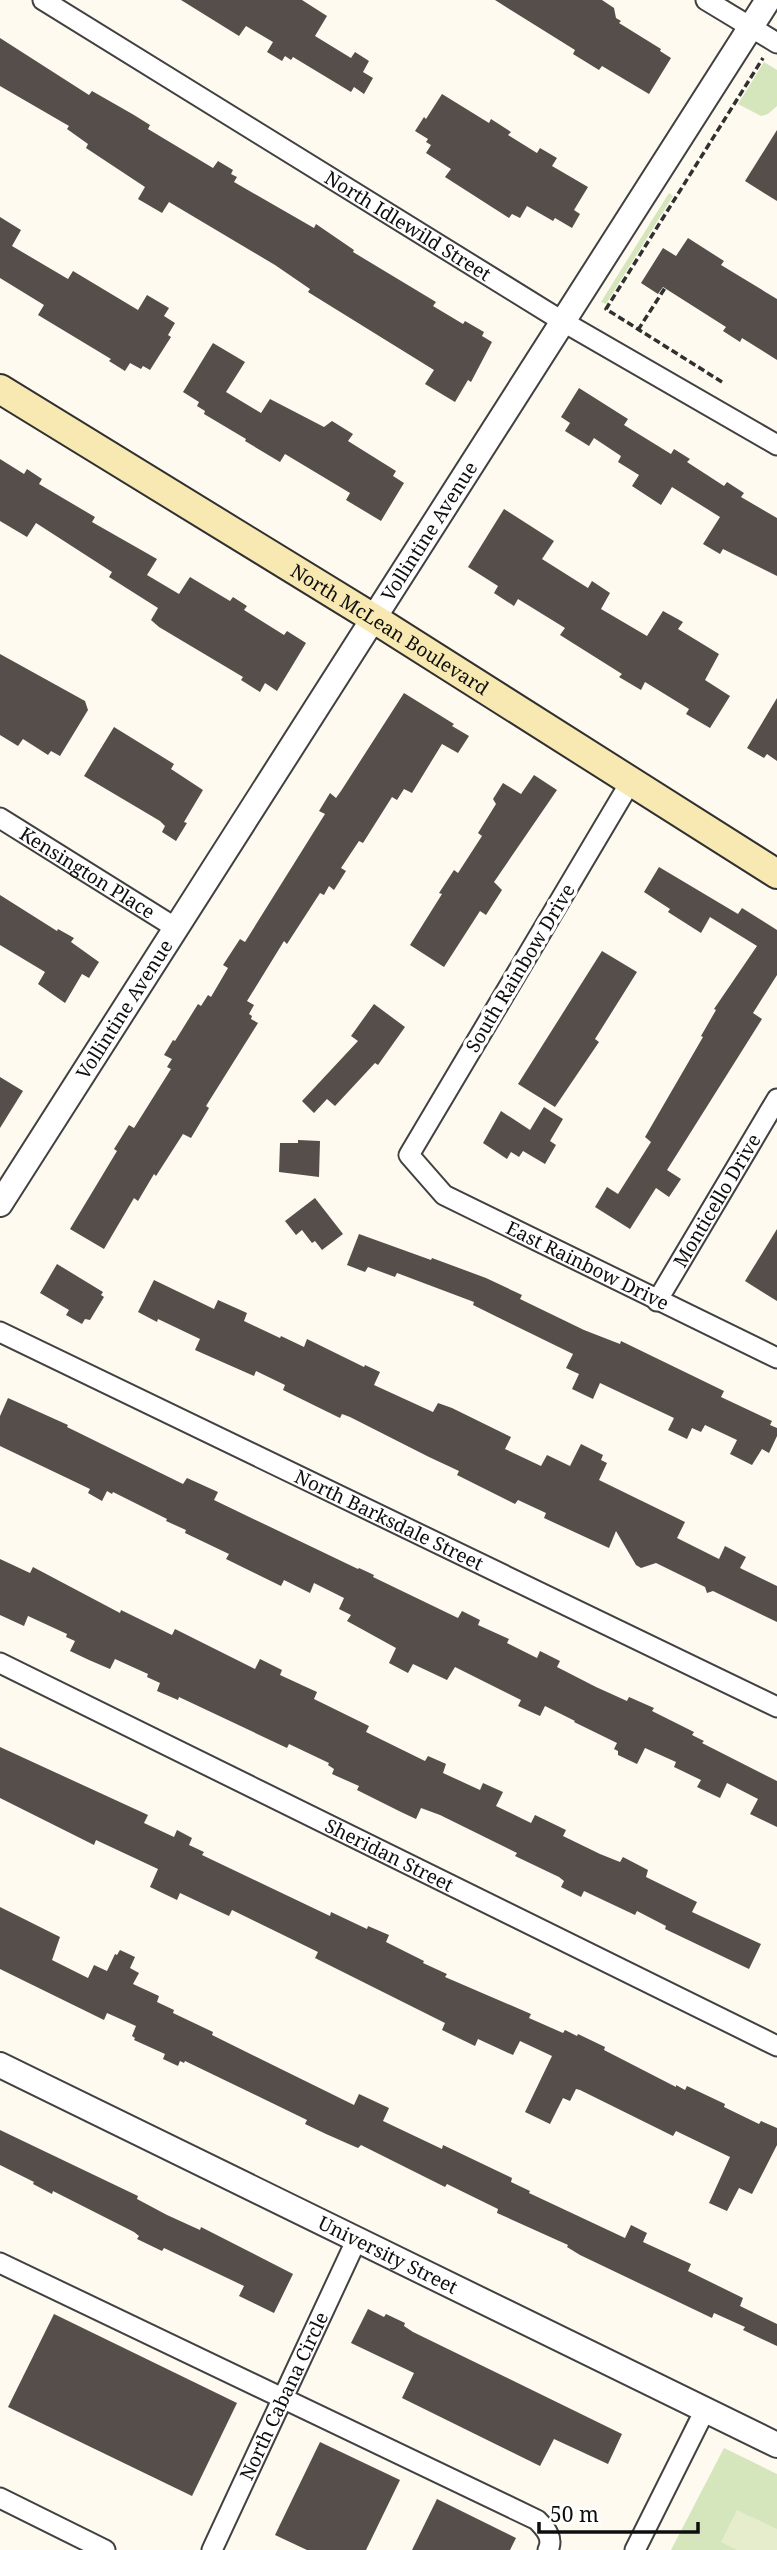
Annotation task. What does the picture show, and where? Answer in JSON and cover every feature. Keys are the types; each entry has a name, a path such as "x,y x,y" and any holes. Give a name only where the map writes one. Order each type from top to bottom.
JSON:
{"main road":[{"name":"North McLean Boulevard","path":"0,389 373,618 777,874"}],"street":[{"name":"North Idlewild Street","path":"43,0 562,321 777,445"},
{"path":"706,0 777,43"},
{"name":"Vollintine Avenue","path":"0,1205 768,0"},
{"name":"South Rainbow Drive","path":"409,1155 631,781"},
{"name":"Kensington Place","path":"0,818 176,928"},
{"name":"Monticello Drive","path":"657,1301 777,1099"},
{"name":"East Rainbow Drive","path":"409,1155 444,1195 777,1358"},
{"name":"North Barksdale Street","path":"0,1332 777,1707"},
{"name":"Sheridan Street","path":"0,1663 777,2046"},
{"name":"University Street","path":"0,2064 356,2241 777,2445"},
{"name":"North Cabana Circle","path":"212,2550 356,2241"},
{"path":"0,2263 537,2520 547,2529 550,2545 548,2550"},
{"path":"635,2550 705,2410"},
{"path":"0,2498 106,2550"}],"path":[{"path":"722,382 606,309 763,58"},
{"path":"638,330 665,288"}],"green space":[{"path":"764,62 777,70 777,106 761,116 738,104"},
{"path":"669,193 673,196 606,304 601,302"},
{"path":"724,2448 777,2474 777,2550 671,2550"},
{"path":"737,2510 777,2529 777,2550 737,2550 721,2542"}],"building":[{"path":"181,0 302,0 327,16 315,36 351,58 355,52 369,61 363,72 373,78 364,94 354,87 351,92 293,57 291,60 285,56 282,61 267,52 273,42 246,26 239,36"},
{"path":"495,0 602,0 614,8 616,18 621,21 619,23 671,58 649,94 602,66 599,70 573,54 575,50"},
{"path":"0,38 89,95 92,91 134,115 150,125 148,129 213,168 218,161 233,170 231,174 237,177 234,182 314,228 316,224 354,250 353,252 436,302 433,306 463,324 465,321 484,332 482,336 492,342 471,382 468,380 455,402 425,384 434,370 308,292 310,289 275,265 169,202 162,213 138,199 145,187 86,148 88,144 67,129 69,126 0,86"},
{"path":"442,94 489,123 491,119 511,132 508,135 537,153 540,148 557,158 552,166 588,187 574,210 580,214 572,228 527,206 520,218 512,214 509,218 445,177 451,169 426,153 431,145 426,142 428,139 415,131"},
{"path":"777,130 777,201 745,181"},
{"path":"0,217 21,230 12,246 68,279 73,271 138,310 147,295 169,308 164,316 175,323 168,335 171,337 150,370 130,363 125,371 109,361 111,359 38,315 44,305 0,278"},
{"path":"688,238 724,261 721,265 777,299 777,360 742,338 740,342 723,331 726,327 663,287 658,294 641,283 663,248 676,256"},
{"path":"213,343 245,362 226,392 261,413 270,399 324,427 332,421 353,434 348,441 396,471 393,476 404,483 381,521 346,500 350,493 285,454 280,462 245,441 246,439 204,414 205,411 197,406 199,402 183,392"},
{"path":"579,388 628,419 624,425 671,454 674,449 690,459 687,462 724,486 727,482 744,493 741,497 777,518 777,576 723,549 720,554 703,544 720,517 672,487 661,505 632,486 639,475 618,462 621,456 594,438 589,446 565,431 570,423 561,417"},
{"path":"0,459 24,474 27,469 42,479 39,484 95,517 92,522 157,559 147,575 179,594 190,577 230,601 233,597 247,606 244,610 284,635 287,631 306,643 277,691 265,683 260,692 241,680 243,677 159,627 151,620 158,608 109,577 112,572 36,523 27,537 0,521"},
{"path":"504,509 554,541 542,559 588,588 592,581 610,593 601,609 647,636 663,611 683,622 678,629 719,654 705,680 730,696 710,728 686,714 689,709 645,682 641,690 619,677 622,674 560,635 565,628 518,599 514,606 494,593 498,586 468,567"},
{"path":"0,654 85,701 88,710 60,756 51,751 48,755 23,739 18,746 0,735"},
{"path":"404,693 469,736 458,753 442,744 412,793 404,789 397,800 392,797 363,843 359,841 341,868 346,871 334,890 329,886 324,895 320,893 287,944 284,941 247,1001 254,1005 249,1014 251,1019 258,1023 206,1106 209,1108 191,1138 183,1134 138,1201 134,1198 104,1249 70,1229 117,1151 114,1149 129,1125 134,1128 171,1069 167,1067 172,1059 164,1055 173,1040 175,1041 198,1004 201,1006 208,995 211,997 228,968 223,965 240,939 245,942 325,814 319,811 330,793 336,798"},
{"path":"777,698 777,761 767,754 764,758 747,748"},
{"path":"114,727 174,764 171,769 203,790 176,841 162,832 165,826 160,821 84,776"},
{"path":"534,775 557,790 494,882 502,890 486,915 480,911 444,967 410,945 454,870 458,873 482,836 478,833 496,804 493,799 503,783 521,794"},
{"path":"659,867 738,914 742,908 777,930 777,975 753,1013 762,1019 667,1170 681,1179 669,1197 656,1188 630,1229 595,1207 607,1187 618,1194 651,1142 645,1137 703,1037 701,1036 716,1010 714,1009 757,946 710,917 701,933 668,912 670,909 644,892"},
{"path":"0,895 57,931 58,929 74,938 71,942 99,962 89,978 82,974 65,1003 38,984 45,972 0,945"},
{"path":"602,951 637,972 595,1039 599,1042 555,1107 518,1084"},
{"path":"374,1004 405,1027 378,1065 375,1063 335,1106 327,1099 314,1113 302,1101 358,1041 351,1036"},
{"path":"0,1077 23,1091 0,1128"},
{"path":"544,1107 563,1119 550,1141 556,1145 545,1164 523,1151 519,1157 511,1152 507,1159 483,1143 501,1111 530,1130"},
{"path":"298,1140 320,1141 319,1177 279,1172 280,1143 298,1143"},
{"path":"315,1198 343,1234 322,1250 315,1241 312,1243 302,1230 296,1235 285,1221"},
{"path":"777,1229 777,1301 745,1281"},
{"path":"359,1234 486,1278 522,1295 520,1299 584,1330 620,1344 621,1341 724,1391 721,1397 772,1421 770,1425 777,1428 777,1436 769,1453 762,1449 752,1465 730,1454 737,1440 705,1425 701,1432 692,1428 687,1439 668,1430 674,1418 600,1383 593,1399 572,1389 579,1374 566,1368 573,1354 473,1305 474,1302 397,1273 395,1277 368,1267 365,1272 347,1265"},
{"path":"57,1264 103,1292 101,1295 104,1297 90,1320 85,1319 82,1324 66,1315 69,1310 40,1293"},
{"path":"154,1280 214,1309 218,1300 247,1313 244,1321 280,1338 281,1336 304,1347 307,1339 380,1372 374,1385 433,1412 438,1403 452,1408 511,1437 505,1449 541,1466 547,1455 570,1466 581,1444 603,1455 601,1460 607,1463 599,1480 685,1522 677,1538 719,1559 725,1546 746,1557 740,1568 777,1586 777,1622 713,1591 707,1593 705,1587 656,1563 641,1568 636,1565 616,1531 609,1548 544,1518 546,1513 518,1500 515,1504 457,1475 459,1471 350,1417 342,1414 340,1418 283,1390 285,1385 256,1371 254,1376 195,1350 200,1339 138,1312"},
{"path":"8,1398 68,1425 67,1427 183,1484 187,1478 218,1492 214,1500 374,1575 373,1577 458,1618 462,1611 480,1620 478,1625 509,1639 507,1643 537,1658 540,1651 560,1661 557,1667 596,1687 627,1701 629,1697 654,1708 652,1711 694,1732 692,1735 704,1741 702,1743 777,1781 777,1827 750,1814 758,1799 727,1783 720,1798 697,1787 701,1780 674,1767 676,1762 645,1748 637,1764 618,1755 618,1751 614,1749 617,1743 545,1706 540,1716 518,1706 521,1700 455,1667 447,1680 413,1664 408,1673 389,1663 396,1648 347,1621 351,1615 339,1609 344,1598 314,1583 310,1593 284,1580 281,1586 226,1559 229,1554 185,1533 186,1530 166,1521 167,1519 113,1492 112,1494 107,1491 102,1501 88,1493 90,1489 0,1446 0,1416"},
{"path":"0,1559 30,1573 33,1567 120,1613 121,1610 172,1635 175,1629 255,1669 260,1659 282,1670 280,1675 317,1692 314,1699 369,1726 366,1732 425,1761 428,1756 446,1764 443,1773 480,1790 483,1783 503,1792 496,1806 531,1823 535,1815 566,1830 563,1836 620,1862 623,1857 648,1870 646,1877 697,1902 692,1912 761,1944 749,1969 665,1929 666,1926 637,1911 635,1915 584,1891 581,1897 561,1887 564,1881 559,1877 440,1815 421,1808 416,1819 401,1812 357,1790 359,1786 332,1774 334,1769 329,1763 289,1744 287,1748 179,1697 178,1700 157,1691 160,1683 147,1677 148,1674 115,1659 110,1669 70,1651 75,1641 66,1637 67,1634 28,1616 24,1626 0,1615"},
{"path":"0,1747 148,1815 144,1823 174,1837 177,1830 192,1838 189,1845 204,1852 202,1855 330,1916 331,1912 367,1929 368,1926 389,1935 386,1942 447,1974 445,1977 531,2014 529,2018 563,2033 565,2030 577,2036 578,2034 676,2087 685,2090 687,2086 759,2124 761,2121 777,2128 777,2145 752,2194 739,2188 727,2211 709,2203 730,2157 676,2131 673,2136 580,2090 576,2089 570,2101 563,2098 550,2124 525,2112 552,2056 520,2041 513,2055 478,2039 475,2046 442,2030 445,2023 315,1958 318,1952 232,1910 229,1916 180,1893 177,1900 150,1887 158,1869 96,1840 94,1845 0,1798"},
{"path":"0,1907 60,1937 52,1960 88,1978 94,1965 107,1971 115,1954 120,1950 135,1957 130,1968 139,1973 133,1984 159,1996 157,2002 174,2010 173,2013 213,2032 212,2035 354,2105 359,2094 389,2108 383,2121 442,2149 443,2145 512,2178 511,2182 530,2191 529,2193 625,2238 631,2225 647,2233 643,2242 691,2264 688,2271 743,2298 740,2306 777,2324 777,2346 743,2330 745,2327 714,2313 712,2318 580,2255 567,2247 568,2245 497,2213 498,2209 447,2184 445,2187 361,2145 358,2148 305,2124 307,2120 185,2061 180,2061 178,2066 163,2059 165,2054 134,2040 132,2036 136,2026 107,2013 104,2020 0,1969"},
{"path":"0,2130 138,2196 137,2199 167,2215 200,2230 201,2227 293,2274 274,2313 239,2296 244,2286 164,2248 162,2251 137,2239 139,2236 134,2232 53,2191 52,2194 0,2165"},
{"path":"368,2309 405,2323 404,2326 413,2332 622,2434 608,2464 554,2439 540,2466 402,2398 414,2373 351,2343"},
{"path":"54,2314 237,2403 192,2496 8,2407"},
{"path":"320,2442 400,2480 366,2550 307,2550 275,2535"},
{"path":"437,2499 516,2538 510,2550 412,2550"}]}
